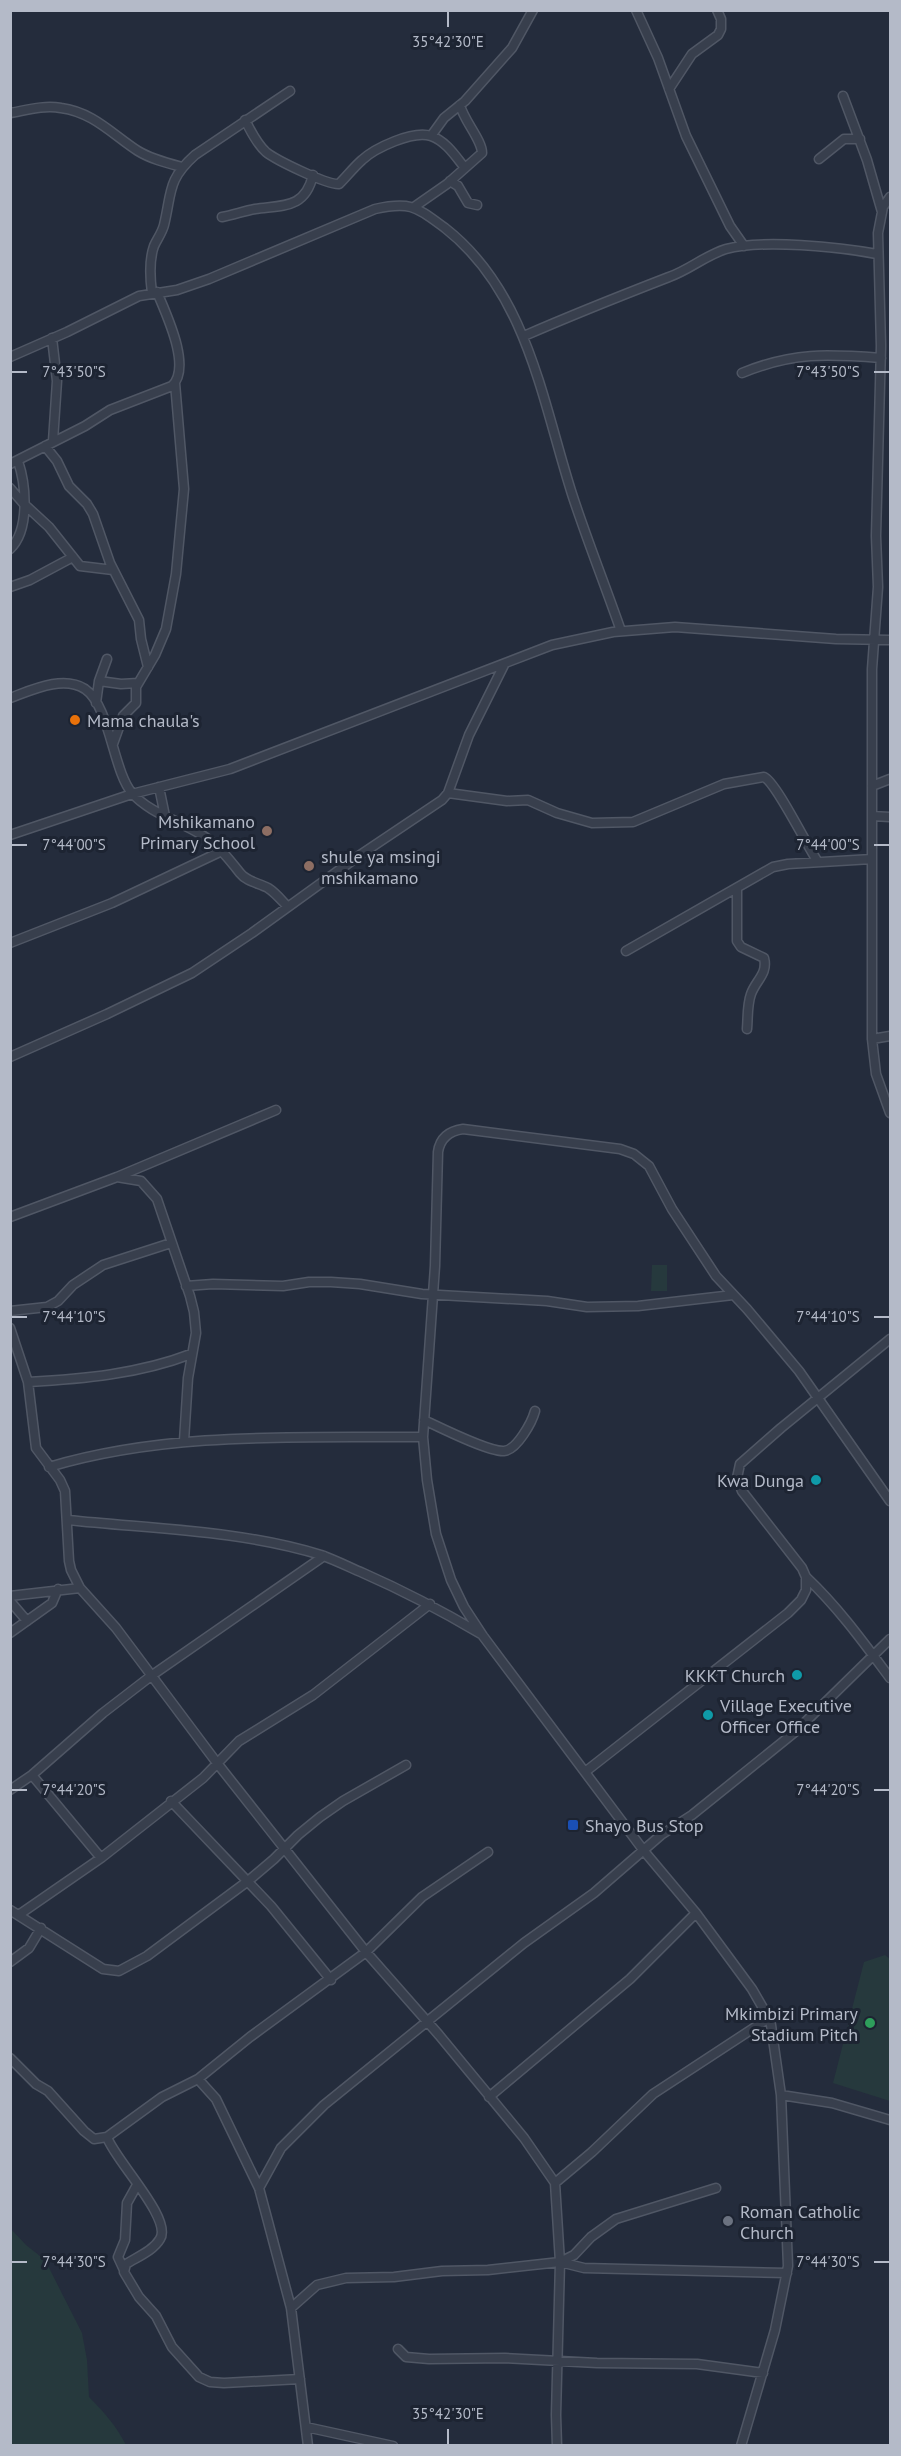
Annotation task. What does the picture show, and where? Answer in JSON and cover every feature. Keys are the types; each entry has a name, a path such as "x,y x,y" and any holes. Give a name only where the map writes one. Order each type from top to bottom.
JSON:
{"street":[{"path":"431,136 444,118 460,105 512,48 533,10"},
{"path":"636,10 687,136 730,226 744,246"},
{"path":"669,89 692,54 718,35 719,15 728,10"},
{"path":"113,744 123,716 136,703 138,683 166,629 176,574 184,489 175,383 179,365 175,337 154,292 151,259 164,224 170,187 182,167 195,155 290,91"},
{"path":"843,96 860,139 882,212"},
{"path":"414,207 450,181 482,153 468,127 460,105"},
{"path":"10,113 41,107 64,108 96,121 139,152 182,167"},
{"path":"245,120 265,151 276,159 329,184 339,184 373,152 400,140 422,135 431,136 445,144 465,168"},
{"path":"819,159 844,139 860,139"},
{"path":"222,217 251,210 281,207 295,202 305,196 313,175"},
{"path":"450,181 458,186 468,203 477,205"},
{"path":"891,197 882,212 877,254 881,362 876,536 878,587 873,639 872,786 872,1039 876,1074 891,1113"},
{"path":"12,354 52,338 139,296 177,290 210,279 375,209 397,204 414,207 471,250 503,297 524,336 534,361 573,498 621,631"},
{"path":"524,336 670,277 725,249 744,246 812,247 877,254"},
{"path":"52,338 57,381 53,441"},
{"path":"742,373 765,364 797,356 881,362 891,365"},
{"path":"10,549 21,534 25,517 22,482 14,462 85,426 110,410 175,383"},
{"path":"45,446 57,460 69,486 87,504 93,514 113,570 139,620 148,667"},
{"path":"10,488 49,527 80,566 113,570"},
{"path":"10,587 30,580 73,557"},
{"path":"10,835 132,794 230,769 552,645 588,636 675,627 891,640"},
{"path":"96,703 99,681 107,659"},
{"path":"10,1057 192,973 442,800 448,793 469,735 504,665"},
{"path":"99,681 121,684 138,683"},
{"path":"10,698 38,687 74,684 87,690 96,703 132,794 165,816 201,834 222,851 240,873 249,880 270,889 288,907"},
{"path":"448,793 507,801 528,800 585,822 622,824 633,822 724,784 764,777 773,784 818,862"},
{"path":"872,786 891,779"},
{"path":"159,787 165,816"},
{"path":"872,816 891,817"},
{"path":"10,943 131,895 222,851"},
{"path":"626,951 780,865 872,860"},
{"path":"737,888 736,935 739,946 758,953 764,958 766,964 761,979 752,993 747,1029"},
{"path":"872,1039 891,1036"},
{"path":"10,1217 117,1177 276,1110"},
{"path":"741,2445 763,2373 787,2273 788,2234 782,2095 769,2018 752,1989 696,1913 644,1851 483,1636 459,1598 438,1544 430,1506 423,1437 433,1294 439,1145 446,1135 463,1129 576,1142 634,1154 649,1166 689,1236 716,1276 777,1344 891,1501"},
{"path":"117,1177 141,1181 148,1186 157,1199 190,1296 196,1328 191,1354 184,1441"},
{"path":"10,1311 47,1306 58,1301 73,1286 103,1265 171,1243"},
{"path":"186,1286 213,1284 283,1286 309,1282 331,1282 433,1294 547,1301 587,1306 638,1306 733,1296"},
{"path":"11,1330 28,1382 36,1448 62,1485 67,1500 71,1570 80,1588 116,1628 217,1763 366,1953 427,2021 524,2138 555,2183 560,2262 557,2445"},
{"path":"891,1339 748,1456 740,1464 737,1478 742,1491 798,1562 806,1577 823,1593 891,1678"},
{"path":"28,1382 101,1376 151,1366 191,1354"},
{"path":"424,1420 487,1447 504,1451 511,1448 527,1430 535,1411"},
{"path":"49,1467 99,1454 184,1441 423,1437"},
{"path":"68,1520 168,1528 269,1542 324,1556 430,1604 483,1636"},
{"path":"10,1790 32,1775 103,1713 151,1676 324,1556"},
{"path":"585,1772 788,1613 801,1600 806,1590 806,1577"},
{"path":"27,1621 10,1598 58,1589 80,1588"},
{"path":"10,1633 51,1603 58,1589"},
{"path":"20,1914 101,1858 203,1778 239,1741 313,1695 430,1604"},
{"path":"259,2188 273,2161 290,2139 324,2105 524,1943 594,1893 795,1732 891,1639"},
{"path":"10,1910 20,1914 103,1969 111,1972 118,1971 147,1956 248,1881 285,1847 343,1801 406,1765"},
{"path":"32,1775 101,1858"},
{"path":"171,1801 248,1881 331,1980"},
{"path":"10,2058 36,2085 48,2091 84,2131 94,2139 107,2137 162,2097 198,2079 250,2037 331,1980 366,1953 422,1897 488,1852"},
{"path":"489,2097 630,1978 696,1913"},
{"path":"10,1962 29,1948 41,1928"},
{"path":"555,2183 592,2152 653,2094 769,2018"},
{"path":"198,2079 216,2099 259,2188 291,2308 308,2445"},
{"path":"782,2095 832,2103 891,2120"},
{"path":"107,2137 159,2217 162,2235 150,2249 126,2264 124,2270"},
{"path":"137,2185 129,2197 126,2209 125,2240 118,2258 139,2297 156,2316 172,2347 205,2380 215,2383 244,2384 300,2379"},
{"path":"291,2308 317,2285 346,2278 394,2277 560,2262 569,2258 616,2218 716,2188"},
{"path":"560,2262 584,2268 787,2273"},
{"path":"398,2349 406,2357 429,2359 558,2359 597,2363 697,2364 763,2373"},
{"path":"306,2427 393,2445"}],"green space":[{"path":"652,1265 667,1265 667,1291 651,1291"},
{"name":"Mkimbizi Primary Stadium Pitch","path":"885,1955 890,1959 890,2101 833,2083 864,1962"},
{"path":"10,2228 45,2260 82,2333 87,2360 89,2397 110,2420 126,2445 11,2445"}],"place":[{"name":"Mama chaula's","path":"75,720"},
{"name":"Mshikamano Primary School","path":"267,831"},
{"name":"shule ya msingi mshikamano","path":"309,866"},
{"name":"Kwa Dunga","path":"816,1480"},
{"name":"KKKT Church","path":"797,1675"},
{"name":"Village Executive Officer Office","path":"708,1715"},
{"name":"Shayo Bus Stop","path":"573,1825"},
{"name":"Mkimbizi Primary Stadium Pitch","path":"870,2023"},
{"name":"Roman Catholic Church","path":"728,2221"}]}
